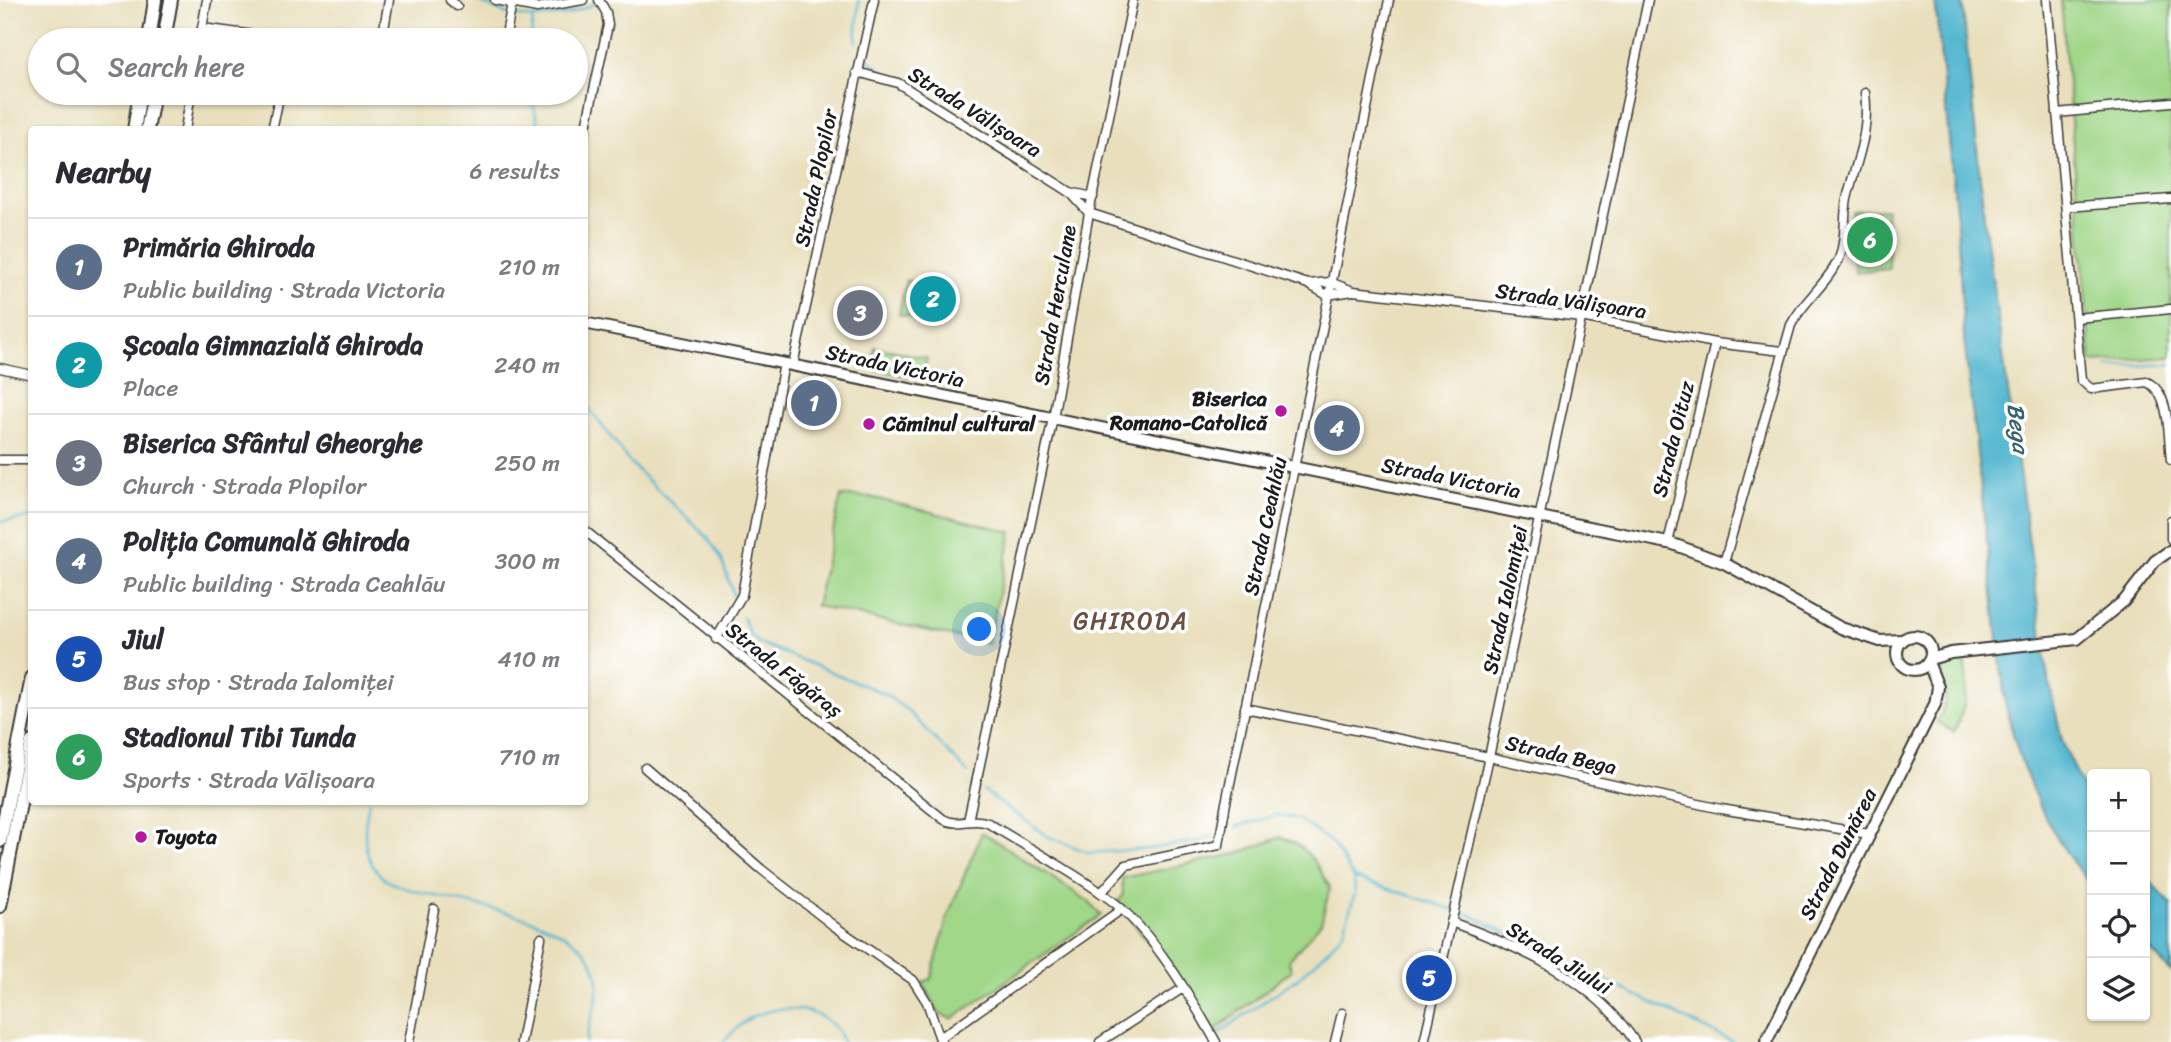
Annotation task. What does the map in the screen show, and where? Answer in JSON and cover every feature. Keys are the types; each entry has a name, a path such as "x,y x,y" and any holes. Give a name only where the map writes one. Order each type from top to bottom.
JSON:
{"main road":[{"path":"151,28 155,0"},
{"path":"166,28 171,0"},
{"path":"135,126 138,105"},
{"path":"148,126 152,105"},
{"path":"0,841 28,698"},
{"path":"0,906 28,762"}],"street":[{"path":"202,28 207,0"},
{"path":"384,28 389,0"},
{"path":"495,0 511,9 548,8 583,0"},
{"name":"Strada Plopilor","path":"716,639 742,595 789,364 874,0"},
{"name":"Strada Herculane","path":"968,821 1053,418 1089,211 1133,0"},
{"name":"Strada Ceahlău","path":"1101,893 1117,871 1126,865 1219,845 1296,466 1327,294 1389,0"},
{"name":"Strada Ialomiței","path":"1424,1042 1541,516 1648,0"},
{"path":"2047,0 2081,380 2091,389 2147,382 2156,386 2164,402 2171,460"},
{"path":"586,126 608,25 601,2"},
{"path":"507,28 511,9"},
{"name":"Strada Vălișoara","path":"857,72 898,83 1070,192 1089,211 1308,284 1327,294 1353,291"},
{"path":"1724,563 1782,351 1798,311 1830,274 1839,258 1845,235 1847,200 1867,127 1865,93"},
{"path":"2057,113 2171,102"},
{"path":"186,126 189,105"},
{"path":"273,126 277,105"},
{"name":"Strada Vălișoara","path":"1070,192 1093,199"},
{"path":"2066,207 2171,199"},
{"name":"Strada Vălișoara","path":"1308,284 1330,283 1353,291 1581,317 1715,343 1782,351"},
{"path":"2076,318 2171,309"},
{"name":"Strada Victoria","path":"588,324 1668,543 1724,563 1841,628 1880,641 1902,640"},
{"name":"Strada Oituz","path":"1668,543 1715,343"},
{"path":"0,368 28,374"},
{"path":"0,460 28,460"},
{"path":"2171,520 2171,539"},
{"name":"Strada Făgăraș","path":"588,533 943,819 955,824 968,821 988,823 1101,893 1122,909 1184,988 1216,1042"},
{"path":"1917,670 1929,661 1951,653 2067,643 2083,636 2124,601 2155,561 2171,550"},
{"path":"1937,682 1902,665 1897,656 1902,640 1919,636 1930,646 1951,653"},
{"name":"Strada Victoria","path":"1880,641 1897,656"},
{"path":"1930,646 1929,661 1937,682"},
{"name":"Strada Dunărea","path":"1766,1042 1935,704 1937,682"},
{"name":"Strada Bega","path":"1245,708 1489,757 1721,809 1869,834"},
{"path":"645,768 761,869 834,926 913,980 927,1002 940,1040 1122,909"},
{"path":"409,1042 435,909"},
{"name":"Strada Jiului","path":"1452,918 1494,937 1554,971 1603,1005 1634,1042"},
{"path":"521,1042 541,938"},
{"path":"1100,1042 1184,988"},
{"path":"1335,1042 1342,1013"}],"green space":[{"path":"2061,0 2171,0 2171,357 2091,362"},
{"path":"1886,209 1889,269 1855,272 1851,211"},
{"path":"906,280 924,284 918,318 899,314"},
{"path":"875,347 927,358 922,379 870,369"},
{"path":"841,496 870,497 1012,532 988,644 816,606"},
{"path":"1964,657 1966,696 1954,732 1937,723 1946,702 1940,663"},
{"path":"982,832 1088,901 1101,915 952,1019 939,1014 923,982 931,979 947,918"},
{"path":"1281,837 1305,851 1330,888 1321,923 1289,960 1291,971 1214,1031 1118,902 1123,895 1122,878 1236,854"}],"water":[{"path":"1935,0 1962,0 1985,226 2047,672 2062,741 2087,797 2087,880 2061,845 2037,800 2018,752 2005,701 1964,339 1956,210"},
{"path":"2150,881 2171,904 2171,972 2150,949"}],"waterway":[{"path":"474,0 507,14"},
{"path":"856,42 859,0"},
{"path":"532,28 533,18 566,15 599,2"},
{"path":"513,15 533,18"},
{"path":"867,58 886,74"},
{"path":"534,105 538,126"},
{"path":"1319,287 1340,290"},
{"path":"2107,367 2171,364"},
{"path":"588,407 631,464 707,537 721,558 734,596"},
{"path":"0,522 28,518"},
{"path":"743,617 750,635 759,643 883,693 907,710 968,773"},
{"path":"984,791 1049,837 1090,853 1148,849 1200,841 1212,836"},
{"path":"368,805 365,823 368,854 386,880 410,889 513,914 546,926 574,941 592,962 598,989 586,1042"},
{"path":"1216,1035 1299,977 1327,951 1344,931 1355,893 1354,878 1332,843 1298,819 1277,815 1236,827"},
{"path":"1354,878 1468,914 1733,1042"},
{"path":"723,1042 752,1017 764,1012 791,1009 817,1015 828,1021 843,1042"}],"place":[{"name":"Stadionul Tibi Tunda","path":"1870,240"},
{"name":"Școala Gimnazială Ghiroda","path":"933,299"},
{"name":"Biserica Sfântul Gheorghe","path":"860,313"},
{"name":"Primăria Ghiroda","path":"814,403"},
{"name":"Biserica Romano-Catolică","path":"1281,411"},
{"name":"Căminul cultural","path":"869,424"},
{"name":"Poliția Comunală Ghiroda","path":"1337,428"},
{"name":"Toyota","path":"141,837"},
{"name":"Jiul","path":"1429,978"}],"district":[{"name":"GHIRODA","path":"1131,621"}],"water label":[{"name":"Bega","path":"2018,428"}]}
